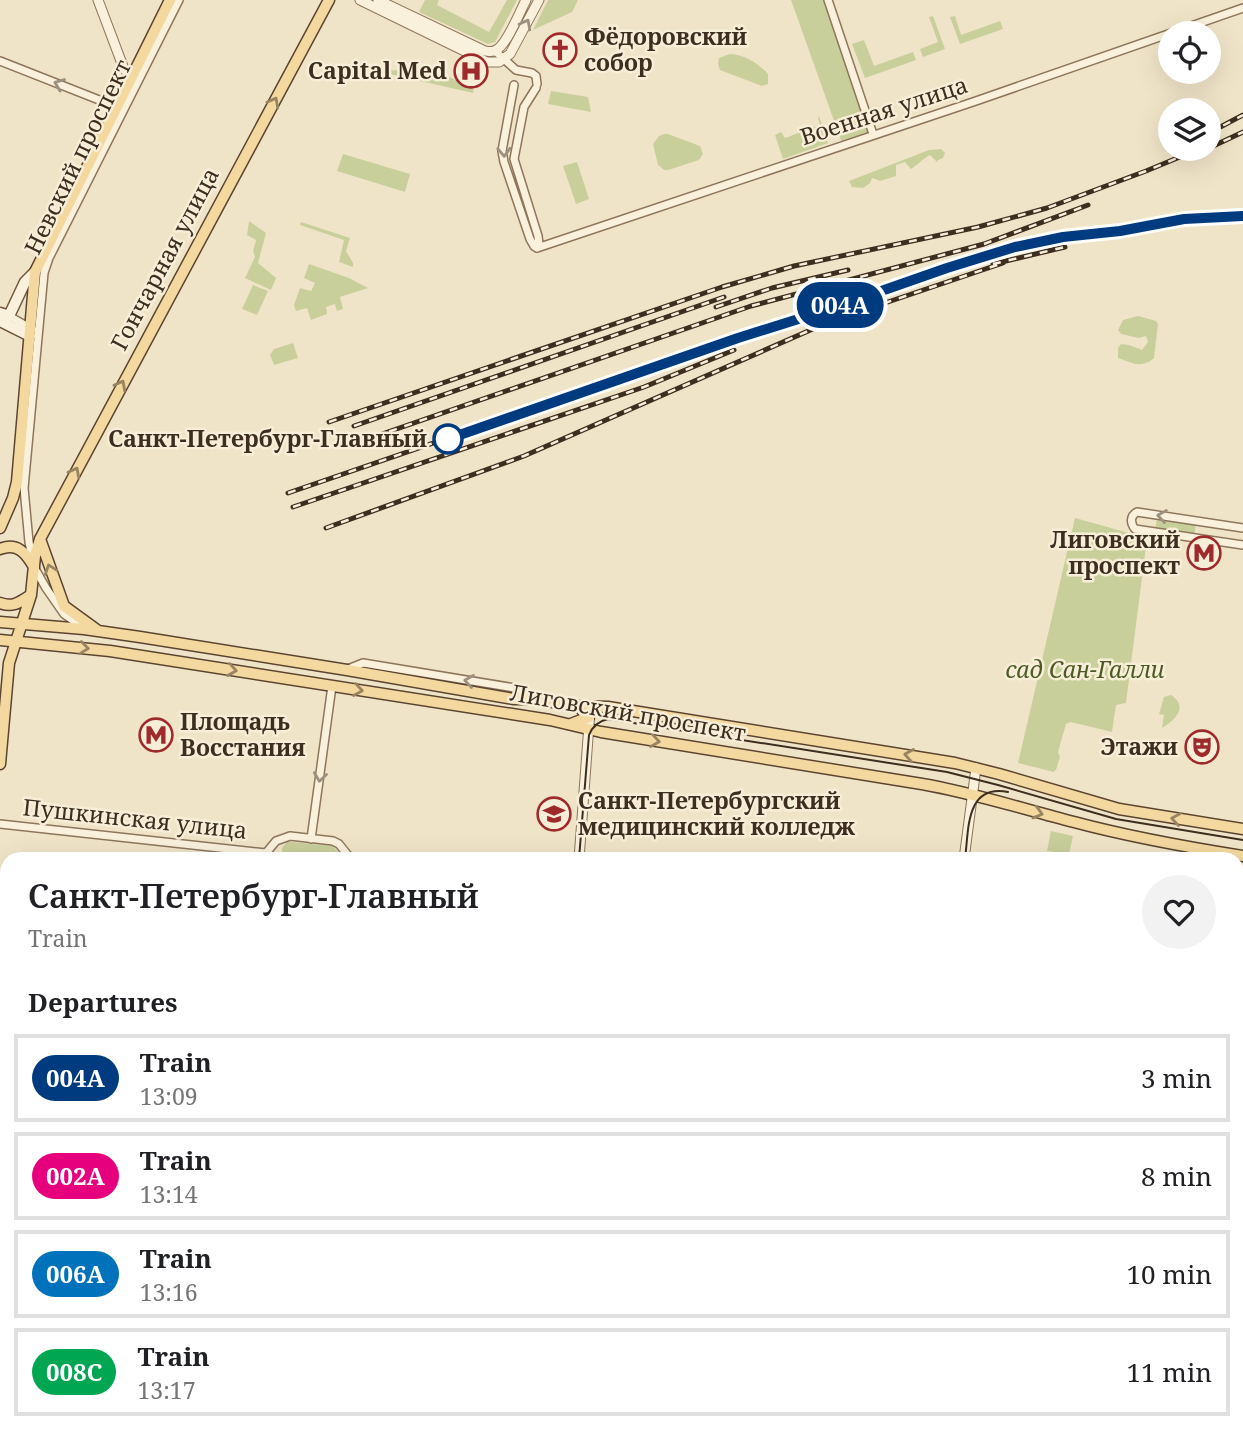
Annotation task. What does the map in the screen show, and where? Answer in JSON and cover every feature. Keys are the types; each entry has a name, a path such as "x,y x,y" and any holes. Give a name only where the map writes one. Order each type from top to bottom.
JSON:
{"main road":[{"name":"Невский проспект","path":"0,528 16,490 33,334 36,272 117,107 135,78 170,0"},
{"name":"Гончарная улица","path":"40,539 329,0"},
{"name":"Невский проспект","path":"3,317 24,282 36,272"},
{"path":"3,317 33,334"},
{"path":"34,567 40,539"},
{"path":"40,539 64,606 98,631"},
{"path":"0,549 10,546 19,548 34,567"},
{"name":"Невский проспект","path":"0,764 9,663 31,595 34,567"},
{"path":"0,604 15,605 31,595"},
{"name":"Лиговский проспект","path":"0,622 98,631 514,699 534,699 578,706 601,733 922,784 973,794 1126,835 1221,852"},
{"path":"0,637 22,624"},
{"name":"Лиговский проспект","path":"0,637 209,666 571,724 589,717 603,706 956,763 1119,809 1243,829"},
{"path":"209,666 211,648"}],"street":[{"path":"98,0 124,69 135,78"},
{"name":"Невский проспект","path":"34,567 24,488 33,334 44,273 135,78 179,0"},
{"path":"360,0 487,62 504,59 513,48 539,0"},
{"path":"378,0 485,51 495,51 516,70 536,76 537,86 524,107 514,159 538,236 537,248 530,239 503,155 516,70"},
{"path":"495,51 504,42 526,0"},
{"path":"828,0 873,135"},
{"name":"Военная улица","path":"537,248 1243,8"},
{"path":"0,61 117,107"},
{"path":"1243,528 1137,512 1132,518 1135,529 1243,545"},
{"path":"1220,542 1223,525"},
{"path":"34,567 59,609 84,629"},
{"path":"311,839 332,685"},
{"path":"579,852 589,717"},
{"path":"965,852 976,768"},
{"name":"Пушкинская улица","path":"0,824 252,852"},
{"name":"Пушкинская улица","path":"271,852 276,841 290,836 333,841 339,844 343,852"}],"green space":[{"path":"425,0 439,0 437,5 489,32 507,0 517,0 495,42 488,44 419,12"},
{"path":"548,0 578,0 572,12 533,30"},
{"path":"791,0 824,0 868,134 842,143"},
{"path":"933,16 945,49 923,57 920,49 938,42 929,17"},
{"path":"955,16 961,35 1000,21 1003,29 960,44 950,17"},
{"path":"864,40 874,66 913,52 916,60 865,78 852,44"},
{"path":"730,54 746,58 760,66 768,74 768,84 762,86 720,70 719,58"},
{"path":"427,66 474,89 473,93 385,73 385,70 425,71"},
{"path":"551,91 588,97 591,112 548,104"},
{"path":"819,116 828,143 783,159 775,135 781,132 785,138 820,125"},
{"path":"664,134 700,146 703,154 699,160 664,170 658,165 653,144"},
{"path":"941,149 945,153 937,162 930,155 911,169 905,162 896,165 896,176 880,181 872,178 863,188 852,187 849,181 929,150"},
{"path":"343,154 410,174 405,192 337,171"},
{"path":"577,162 589,199 576,204 563,166"},
{"path":"249,221 266,233 258,263 276,278 271,290 245,278 255,257 253,251 256,240 247,235"},
{"path":"301,222 350,238 346,251 353,267 339,262 344,240 300,225"},
{"path":"309,264 349,278 368,288 340,297 343,309 337,311 335,304 326,307 327,314 311,320 307,308 296,311 294,305 300,288 311,291 315,283 304,278"},
{"path":"253,285 268,291 257,315 242,309"},
{"path":"1138,316 1158,324 1154,358 1141,364 1118,358 1121,344 1142,350 1148,342 1146,336 1139,338 1121,334 1118,330 1123,320"},
{"path":"293,343 298,358 274,365 270,355 274,349"},
{"name":"сад Сан-Галли","path":"1075,518 1147,538 1126,703 1116,705 1112,732 1071,722 1066,724 1058,752 1060,757 1054,772 1018,763"},
{"path":"1157,519 1196,525 1194,535 1155,529"},
{"path":"1171,695 1179,704 1178,713 1162,728 1164,715 1159,714 1164,697"},
{"path":"1051,831 1073,836 1069,852 1047,851"},
{"path":"287,842 332,846 338,852 282,852"}],"tram line":[{"path":"580,852 589,735 597,724 608,719 947,772 1116,819 1243,840"},
{"path":"966,852 969,823 977,802 994,791 1008,792"}],"railway":[{"path":"1221,127 1243,115"},
{"path":"1221,142 1243,132"},
{"path":"329,422 722,287 794,266 978,227 1047,208 1170,161"},
{"path":"359,442 751,306 984,244 1088,205"},
{"path":"1053,244 1171,221 1243,216"},
{"path":"1006,249 1063,237"},
{"path":"993,264 1065,247"},
{"path":"288,493 738,338 1015,248"},
{"path":"823,324 1003,263"},
{"path":"716,307 772,288 848,270"},
{"path":"354,426 724,297"},
{"path":"326,528 524,456 831,321"},
{"path":"293,507 644,387 734,350"}],"train":[{"name":"004А","path":"448,439 738,338 1015,247 1154,223 1212,216 1243,216"}],"place":[{"name":"Фёдоровский собор","path":"560,50"},
{"name":"Capital Med","path":"471,71"},
{"name":"Санкт-Петербург-Главный","path":"448,439"},
{"name":"Лиговский проспект","path":"1204,553"},
{"name":"Площадь Восстания","path":"156,735"},
{"name":"Этажи","path":"1202,747"},
{"name":"Санкт-Петербургский медицинский колледж","path":"554,814"}]}
